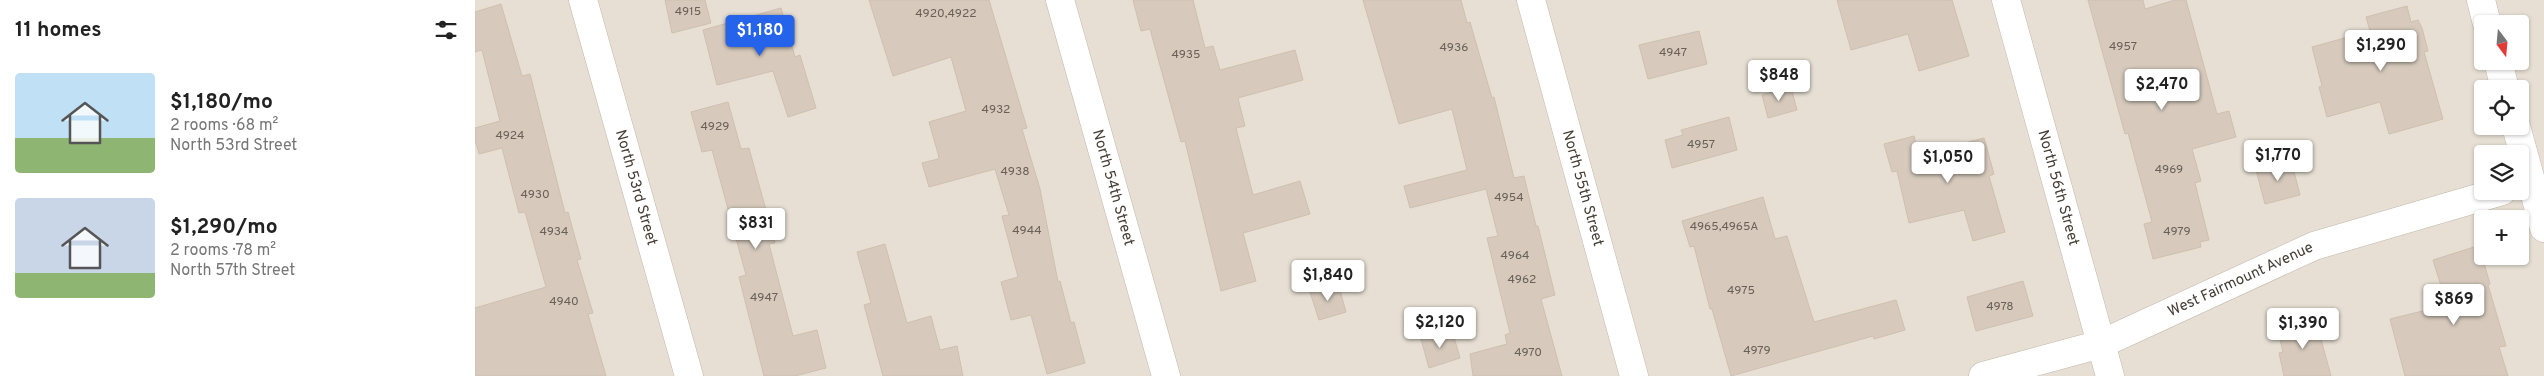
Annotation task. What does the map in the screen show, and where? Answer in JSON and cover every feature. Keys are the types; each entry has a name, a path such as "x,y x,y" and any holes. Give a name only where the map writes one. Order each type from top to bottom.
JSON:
{"street":[{"name":"North 53rd Street","path":"583,0 689,376"},
{"name":"North 54th Street","path":"1060,0 1166,376"},
{"name":"North 55th Street","path":"1531,0 1635,376"},
{"name":"North 56th Street","path":"2006,0 2110,376"},
{"path":"2481,0 2485,15"},
{"path":"2518,135 2544,228"},
{"name":"West Fairmount Avenue","path":"1983,376 2101,344 2313,246 2474,199"}],"shaded area":[{"path":"475,0 2544,0 2544,376 475,376"}],"building":[{"path":"665,0 705,0 711,23 672,33"},
{"path":"869,0 989,0 1027,128 1022,129 1040,189 1058,282 1060,281 1071,323 1074,322 1085,363 1047,374 1031,315 1011,320 1001,282 1018,277 1002,216 1009,215 995,169 929,187 922,163 938,159 939,157 929,122 966,111 951,57 893,76"},
{"path":"1133,0 1193,0 1205,48 1213,46 1220,70 1295,50 1303,80 1238,98 1245,126 1236,128 1253,195 1300,181 1310,214 1243,233 1256,281 1221,291 1185,141 1181,142 1150,29 1141,31"},
{"path":"1363,0 1461,0 1467,23 1470,22 1492,98 1494,97 1514,178 1524,176 1536,226 1538,226 1555,295 1541,299 1562,376 1473,376 1470,354 1507,344 1505,335 1510,333 1487,238 1498,236 1486,189 1410,208 1404,186 1467,170 1452,109 1399,124"},
{"path":"1837,0 1952,0 1969,56 1919,71 1908,34 1851,50"},
{"path":"2088,0 2143,0 2145,9 2175,0 2186,0 2217,114 2229,111 2236,137 2192,149 2201,181 2195,183 2209,240 2200,242 2201,247 2153,259 2144,224 2152,222 2128,133 2125,134"},
{"path":"501,4 522,76 530,74 565,213 568,212 581,259 577,260 593,313 588,314 606,376 475,376 475,308 546,287 525,212 519,213 502,148 479,154 475,140 475,128 500,121 482,50 475,52 475,12"},
{"path":"2407,6 2411,22 2418,20 2422,28 2428,51 2424,52 2443,119 2389,134 2380,102 2327,117 2319,87 2322,86 2312,47 2370,31 2366,17"},
{"path":"781,8 795,57 800,55 816,108 788,117 773,71 717,85 703,30"},
{"path":"1699,31 1707,64 1648,79 1639,45"},
{"path":"1791,87 1797,110 1768,118 1762,95"},
{"path":"728,102 741,149 749,148 775,243 769,244 793,336 817,330 826,368 795,376 764,376 739,277 746,275 712,150 702,152 691,112"},
{"path":"1729,117 1737,150 1672,168 1665,140 1683,135 1681,130"},
{"path":"1914,136 1919,155 1984,138 1994,174 1989,176 2005,232 1973,241 1964,210 1909,223 1897,171 1892,172 1884,144"},
{"path":"2291,160 2300,195 2265,204 2256,170"},
{"path":"1763,197 1775,239 1787,236 1814,322 1896,300 1905,330 1874,339 1873,336 1731,376 1712,309 1710,309 1694,246 1690,247 1682,221"},
{"path":"885,244 907,323 931,316 940,350 957,346 963,376 883,376 864,305 871,303 857,252"},
{"path":"2474,247 2474,265 2484,265 2490,284 2488,285 2506,346 2499,347 2508,376 2405,376 2390,319 2447,305 2433,260"},
{"path":"2023,281 2033,316 1976,331 1967,297"},
{"path":"1338,283 1346,312 1319,320 1310,292"},
{"path":"2315,317 2331,376 2284,376 2279,353 2283,352 2277,327"},
{"path":"1452,330 1460,358 1429,368 1421,339"}]}
